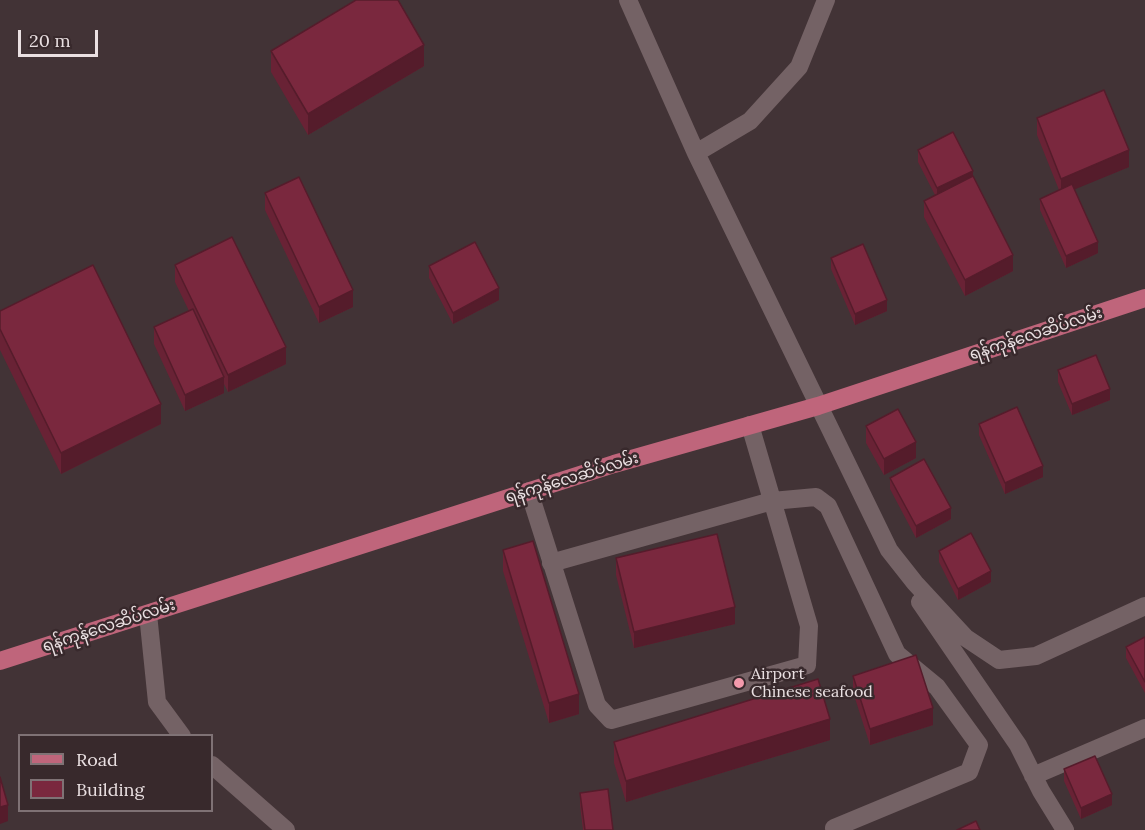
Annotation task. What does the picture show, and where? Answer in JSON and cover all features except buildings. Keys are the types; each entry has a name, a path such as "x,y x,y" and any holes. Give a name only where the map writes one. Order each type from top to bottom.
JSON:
{"main road":[{"name":"ရန်ကုန်လေဆိပ်လမ်း","path":"0,661 614,464 818,406 1145,298"}],"street":[{"path":"628,0 696,153 818,406 889,550 915,583 966,638 999,660 1036,656 1145,606"},
{"path":"696,153 750,121 799,67 826,0"},
{"path":"529,491 597,705 611,720 795,669 807,665 809,627 750,425"},
{"path":"551,563 772,501 816,497 828,506 897,654 937,687 979,745 969,772 834,828"},
{"path":"915,583 919,601 1017,745 1065,830"},
{"path":"148,614 157,702 181,734"},
{"path":"1033,776 1145,728"},
{"path":"213,766 286,830"}],"place":[{"name":"Airport Chinese seafood","path":"739,683"}]}
